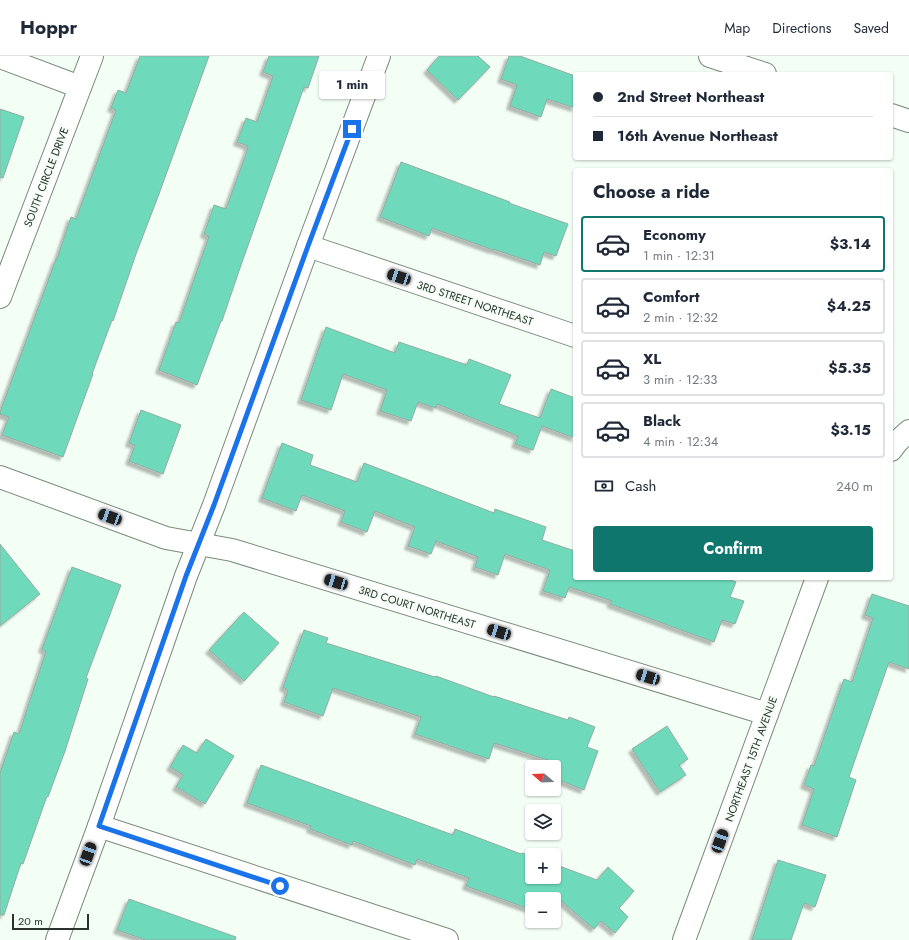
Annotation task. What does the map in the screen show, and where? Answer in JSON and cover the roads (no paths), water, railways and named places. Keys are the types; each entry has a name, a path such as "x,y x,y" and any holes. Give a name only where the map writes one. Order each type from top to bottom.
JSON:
{"street":[{"name":"SOUTH CIRCLE DRIVE","path":"0,297 92,56"},
{"path":"57,940 99,826 184,584 379,56"},
{"path":"710,56 759,72"},
{"path":"0,57 80,87"},
{"path":"893,116 909,121"},
{"name":"3RD STREET NORTHEAST","path":"308,246 573,335"},
{"name":"3RD COURT NORTHEAST","path":"0,477 166,538 232,550 767,714"},
{"name":"NORTHEAST 15TH AVENUE","path":"684,940 816,580"},
{"path":"99,826 447,940"}]}
